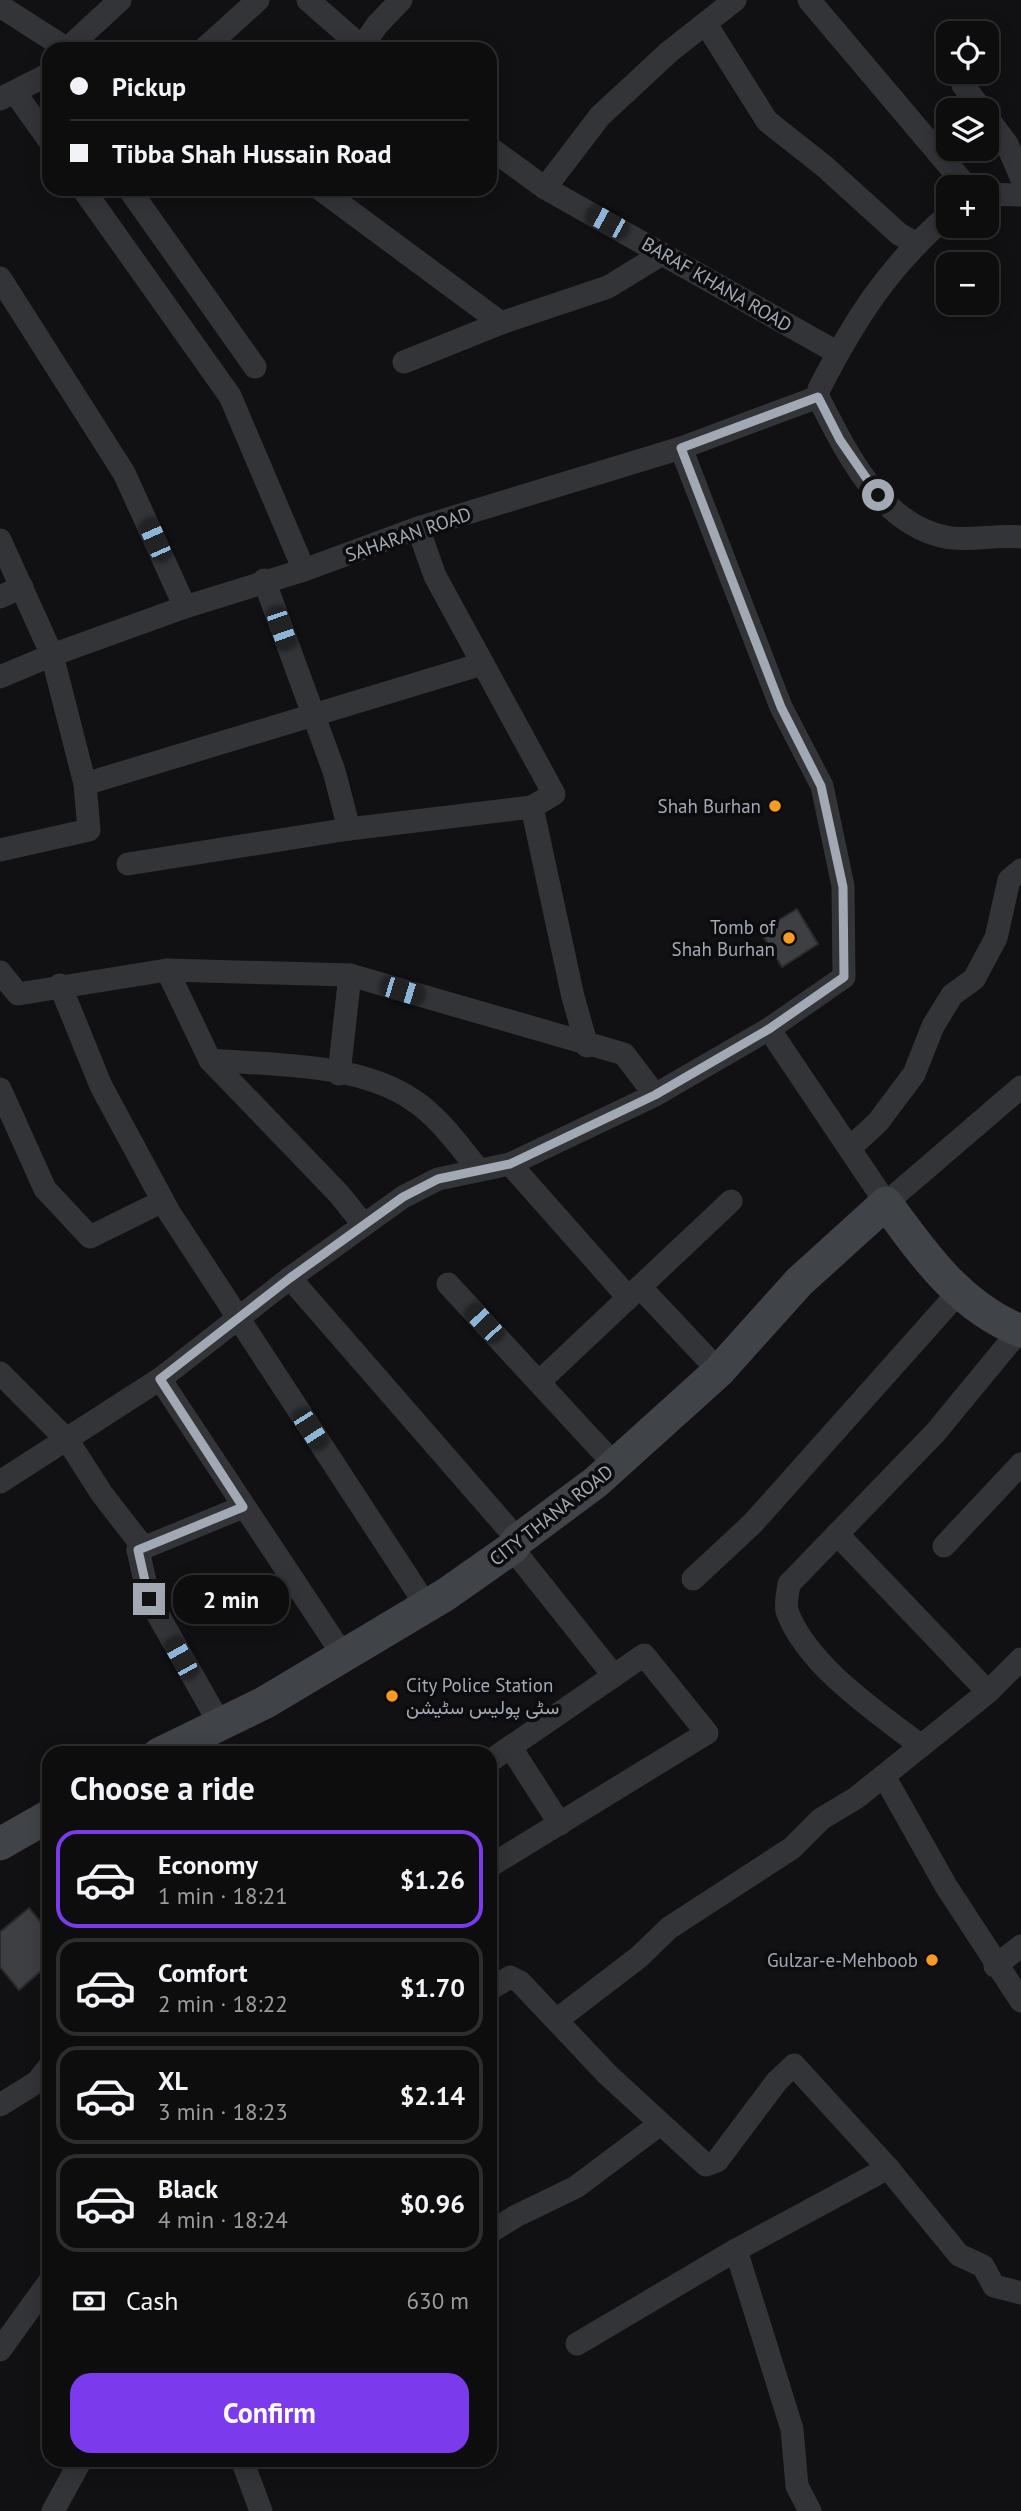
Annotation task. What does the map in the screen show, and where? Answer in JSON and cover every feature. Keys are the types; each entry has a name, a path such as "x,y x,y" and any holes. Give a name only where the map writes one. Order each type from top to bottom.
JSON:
{"street":[{"path":"75,42 120,0"},
{"path":"212,42 258,0"},
{"path":"308,0 356,42"},
{"path":"367,42 377,25 401,0"},
{"path":"545,188 600,116 669,52 735,0"},
{"path":"808,0 957,175"},
{"path":"5,12 55,42"},
{"path":"706,24 767,121 824,166 899,234 915,243"},
{"path":"42,78 8,96 42,132"},
{"path":"963,85 973,98"},
{"path":"999,133 1007,144 1021,177"},
{"name":"BARAF KHANA ROAD","path":"497,153 545,188 838,353"},
{"path":"999,194 1021,195"},
{"path":"88,196 230,397 304,570"},
{"path":"134,196 256,367"},
{"path":"329,196 501,323"},
{"path":"936,225 915,243 861,310 818,397 840,440 878,495 912,527 947,537 1021,537"},
{"path":"404,362 501,323 608,288 662,254"},
{"path":"0,278 124,473 185,607"},
{"name":"SAHARAN ROAD","path":"0,677 52,655 185,607 264,580 304,570 418,528 681,448 818,397"},
{"path":"0,1482 68,1441 160,1379 290,1278 354,1234 363,1224 438,1179 510,1164 655,1095 769,1029 844,977 843,887 821,786 781,707 681,448"},
{"path":"128,864 349,828 532,807 554,794 435,576 418,528"},
{"path":"0,540 52,655 85,784 89,830 0,850"},
{"path":"264,580 334,771 349,828"},
{"path":"0,597 22,587"},
{"path":"85,784 482,664"},
{"path":"532,807 573,997 587,1046"},
{"path":"850,1148 878,1122 914,1073 933,1026 953,995 974,979 996,938 1009,880 1021,870"},
{"path":"0,972 18,994 60,985 167,970 350,975 624,1055 655,1095"},
{"path":"167,970 210,1060 339,1194 363,1224"},
{"path":"339,1074 350,975"},
{"path":"60,985 102,1086 163,1200 237,1318 426,1605"},
{"path":"769,1029 916,1244 959,1292 985,1312 1020,1331 935,1433 789,1584 786,1608 799,1633 822,1663 861,1700 921,1746"},
{"path":"210,1060 306,1067 376,1081 413,1100 441,1125 479,1170"},
{"path":"886,1203 1021,1087"},
{"path":"0,1089 45,1189 90,1237 163,1200"},
{"path":"510,1164 633,1292 719,1371"},
{"path":"539,1382 731,1201"},
{"name":"CITY THANA ROAD","path":"177,1746 264,1703 426,1605 515,1544 615,1465 719,1371 799,1282 886,1203"},
{"path":"290,1278 515,1544 614,1676"},
{"path":"448,1284 615,1465"},
{"path":"693,1579 753,1523 959,1292"},
{"path":"0,1373 68,1441 102,1494 140,1543 138,1550 149,1599 220,1724"},
{"path":"160,1379 343,1655"},
{"path":"944,1546 1021,1464"},
{"path":"138,1550 243,1507"},
{"path":"837,1534 988,1692"},
{"path":"497,1757 644,1655 707,1733 497,1862"},
{"path":"558,2019 639,1957 669,1928 792,1848 821,1819 856,1798 988,1692 1021,1659"},
{"path":"511,1748 561,1824"},
{"path":"884,1776 996,1966 1021,2001"},
{"path":"0,1844 42,1820"},
{"path":"996,1966 1021,1946"},
{"path":"497,1985 510,1977 515,1979 558,2019 608,2075 706,2165 717,2161 777,2081 794,2064 888,2168 959,2255 983,2266 994,2286 1021,2293"},
{"path":"0,2105 37,2082 42,2076"},
{"path":"497,2228 576,2187 660,2124"},
{"path":"577,2344 736,2250 888,2168"},
{"path":"736,2250 792,2429 797,2486 810,2511"},
{"path":"0,2350 42,2296"},
{"path":"53,2511 77,2467"},
{"path":"245,2467 261,2511"}],"building":[{"name":"Tomb of Shah Burhan","path":"797,909 818,944 782,967 760,931"},
{"path":"29,1908 42,1924 42,1970 19,1990 0,1967 0,1932"}],"place":[{"name":"Shah Burhan","path":"775,806"},
{"name":"Tomb of Shah Burhan","path":"789,938"},
{"name":"City Police Station سٹی پولیس سٹیشن","path":"392,1696"},
{"name":"Gulzar-e-Mehboob","path":"932,1960"}],"route":[{"path":"149,1599 138,1550 243,1507 160,1379 290,1278 403,1197 438,1179 510,1164 655,1095 769,1029 844,977 843,887 821,786 781,707 681,448 818,397 840,440 878,495"}]}
